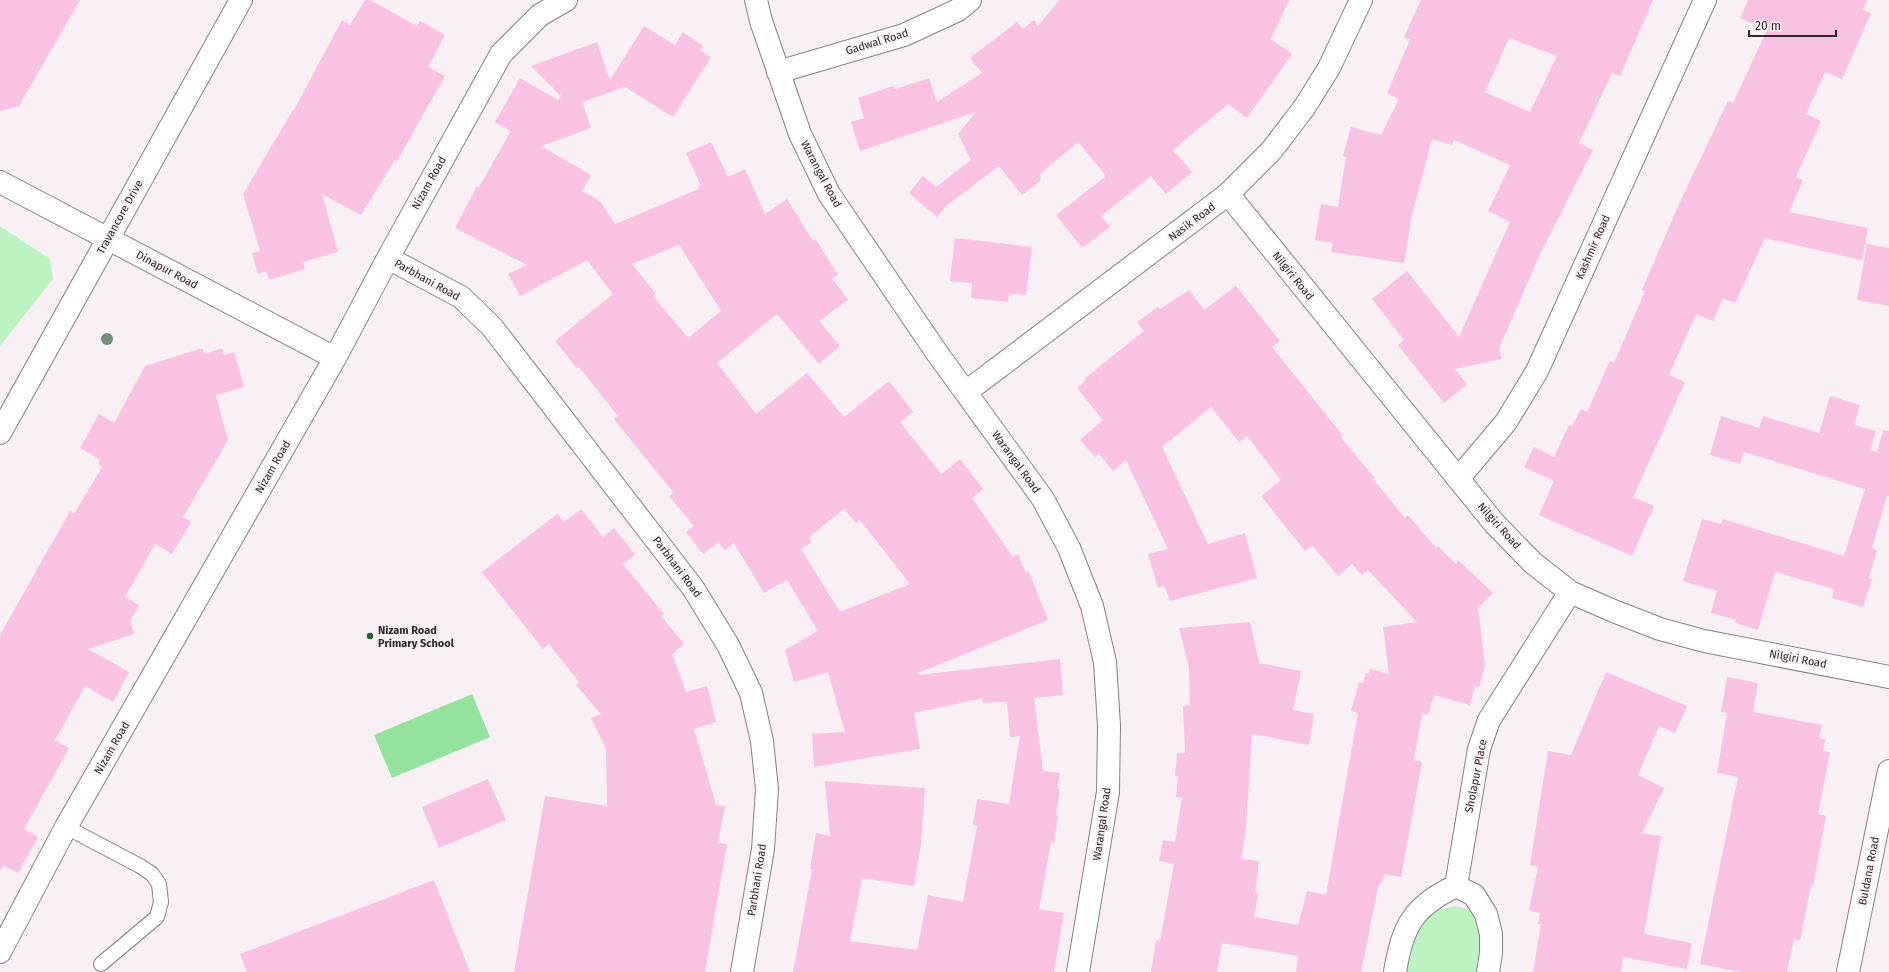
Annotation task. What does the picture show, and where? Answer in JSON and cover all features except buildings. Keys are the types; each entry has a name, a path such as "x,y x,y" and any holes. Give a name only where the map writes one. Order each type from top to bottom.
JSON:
{"street":[{"name":"Travancore Drive","path":"0,434 241,0"},
{"name":"Nizam Road","path":"0,952 66,827 335,358 388,258 501,54 540,15 566,0"},
{"name":"Warangal Road","path":"756,0 761,21 800,134 828,194 966,392 1043,499 1069,548 1092,606 1105,662 1109,726 1108,792 1078,972"},
{"name":"Gadwal Road","path":"778,72 904,35 958,10 970,0"},
{"name":"Nasik Road","path":"966,392 1228,194 1271,150 1304,108 1329,68 1361,0"},
{"name":"Kashmir Road","path":"1458,479 1506,422 1537,371 1705,0"},
{"name":"Dinapur Road","path":"0,182 335,358"},
{"name":"Nilgiri Road","path":"1228,194 1494,523 1533,563 1570,592 1660,629 1704,641 1889,677"},
{"name":"Parbhani Road","path":"388,258 461,297 492,327 694,588 728,645 751,693 762,741 767,789 763,849 742,972"},
{"name":"Sholapur Place","path":"1456,886 1479,749 1489,720 1570,592"},
{"name":"Buldana Road","path":"1848,972 1889,771"},
{"path":"1395,972 1399,946 1409,922 1426,904 1442,892 1456,886 1474,895 1486,914 1491,934 1491,953 1488,972"}],"lane":[{"path":"66,827 140,866 152,874 159,884 161,902 157,917 101,964"}],"shaded area":[{"path":"0,226 50,259 53,279 0,346"},
{"path":"472,694 490,737 392,778 374,735"},
{"path":"1457,906 1472,912 1480,925 1482,932 1482,948 1480,972 1406,972 1416,935 1426,919 1441,909"}],"place":[{"name":"Nizam Road Primary School","path":"370,636"}]}
